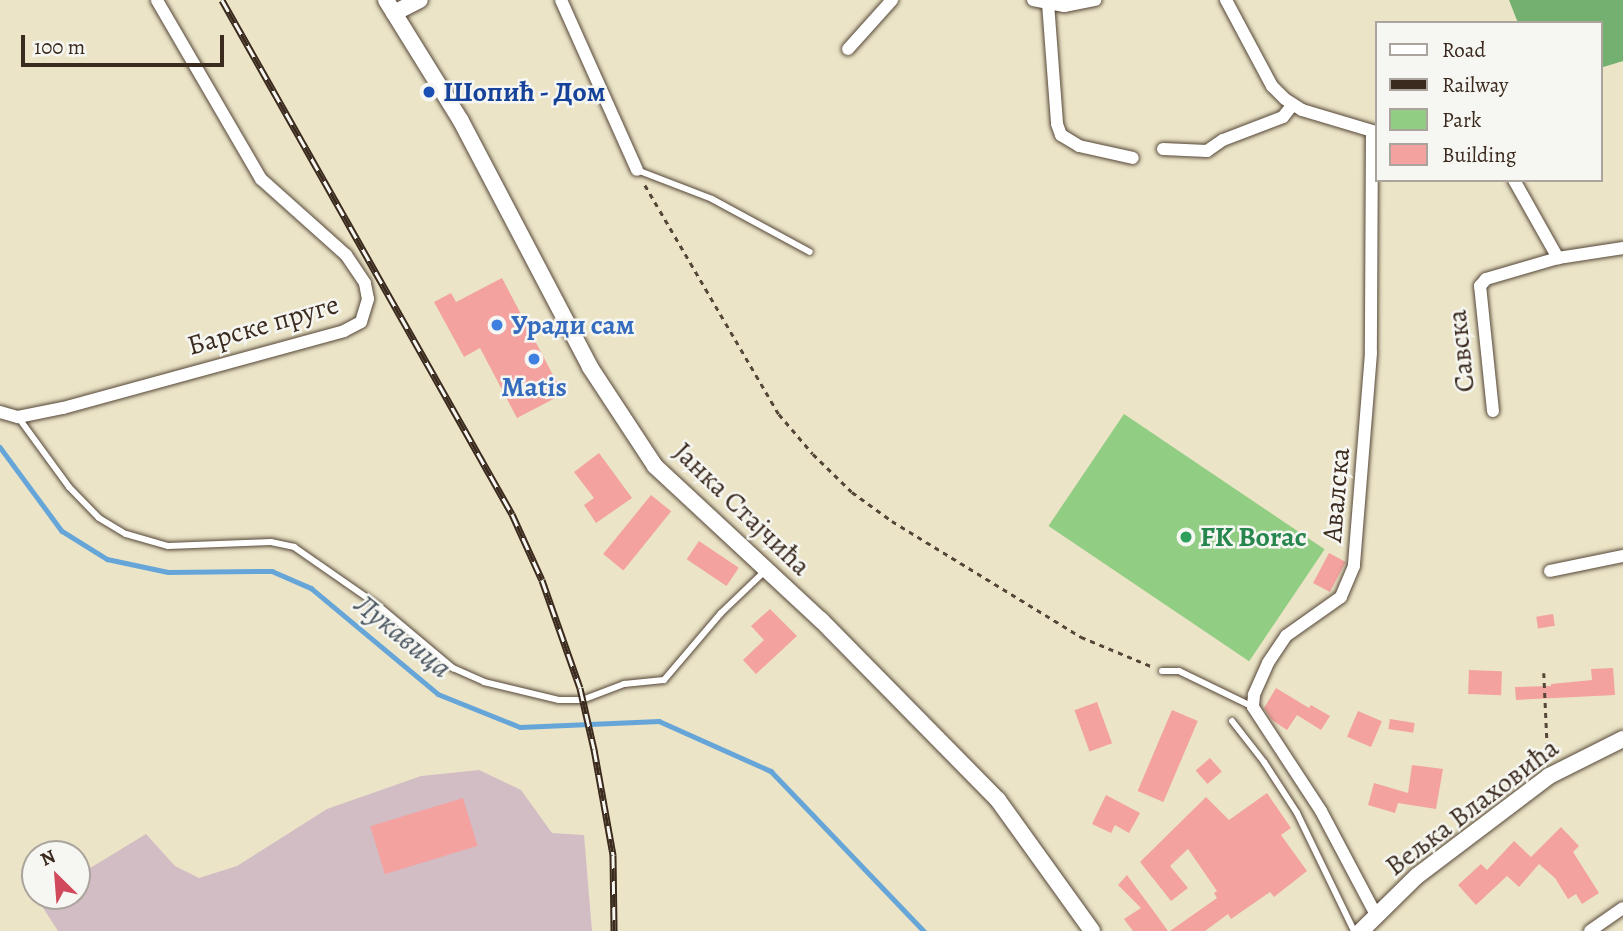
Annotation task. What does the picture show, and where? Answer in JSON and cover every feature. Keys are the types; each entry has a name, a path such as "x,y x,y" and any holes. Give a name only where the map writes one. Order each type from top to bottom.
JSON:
{"street":[{"name":"Барске пруге","path":"18,417 344,331 361,322 368,299 365,283 346,255 261,179 157,0"},
{"path":"390,6 420,0"},
{"path":"561,0 637,170"},
{"path":"848,49 892,0"},
{"path":"1033,0 1064,6 1095,0"},
{"path":"1226,0 1272,86 1302,110 1374,132"},
{"path":"1048,3 1057,124 1061,135 1079,146 1133,158"},
{"name":"Јанка Стајчића","path":"390,6 461,121 590,366 655,466 821,620 998,800 1092,931"},
{"path":"1163,149 1207,151 1223,141 1283,117 1293,104"},
{"name":"Авалска","path":"1253,707 1254,695 1268,663 1286,636 1341,597 1354,566 1371,353 1374,132"},
{"path":"1515,182 1558,258 1623,248"},
{"name":"Савска","path":"1493,411 1480,286 1486,279 1558,258"},
{"path":"0,412 18,417"},
{"path":"1550,571 1623,555"},
{"path":"1253,707 1321,811 1376,915"},
{"name":"Вељка Влаховића","path":"1361,931 1417,876 1549,776 1623,739"},
{"path":"1590,931 1623,908"}],"lane":[{"path":"637,170 712,199 810,252"},
{"path":"18,417 78,498 99,518 126,534 168,546 271,542 294,547 379,606 453,668 484,682 559,700 582,701 624,684 664,680 721,613 767,569"},
{"path":"1162,671 1179,671 1253,707"},
{"path":"1232,721 1264,762 1297,813 1354,931"}],"path":[{"path":"637,170 744,359 779,414 813,454 852,492 892,521 1081,637 1162,671"},
{"path":"1544,673 1549,776"}],"shaded area":[{"path":"479,770 521,790 552,833 584,835 592,931 58,931 44,910 91,910 91,867 146,834 175,866 199,878 237,866 327,809 421,776"}],"green space":[{"path":"1509,0 1623,0 1623,61 1602,67 1602,21 1517,21"},
{"name":"FK Borac","path":"1124,414 1325,549 1249,661 1049,526"}],"building":[{"name":"Уради сам","path":"502,278 563,394 517,418 480,348 464,357 434,302 451,293 456,302"},
{"path":"599,453 632,498 596,523 584,505 594,498 574,472"},
{"path":"651,495 671,511 623,570 603,554"},
{"path":"699,541 739,568 726,586 687,559"},
{"path":"1329,553 1346,562 1330,592 1313,583"},
{"path":"770,609 797,636 756,674 743,660 764,640 751,626"},
{"path":"1553,614 1555,626 1538,629 1536,617"},
{"path":"1613,668 1615,695 1516,700 1515,687 1551,686 1592,680 1591,669"},
{"path":"1469,670 1502,671 1501,695 1468,694"},
{"path":"1276,688 1309,708 1311,705 1330,716 1321,730 1297,715 1287,730 1272,720 1264,708"},
{"path":"1097,702 1112,743 1089,752 1074,710"},
{"path":"1172,710 1198,721 1163,802 1138,791"},
{"path":"1358,711 1382,721 1371,747 1347,737"},
{"path":"1390,719 1415,723 1413,733 1388,729"},
{"path":"1210,758 1222,772 1207,784 1196,770"},
{"path":"1412,765 1443,769 1436,809 1398,803 1395,813 1368,805 1374,783 1408,793"},
{"path":"1267,793 1291,828 1281,835 1307,871 1274,897 1270,892 1231,919 1228,914 1205,931 1170,931 1217,898 1214,893 1217,891 1188,849 1170,866 1188,888 1171,901 1140,862 1206,797 1229,820"},
{"path":"1106,795 1140,813 1129,833 1115,825 1111,833 1092,824"},
{"path":"463,798 478,846 385,874 370,826"},
{"path":"1561,827 1579,846 1573,852 1599,893 1582,904 1576,894 1568,899 1555,878 1539,864 1519,887 1507,876 1476,905 1458,885 1481,864 1487,870 1514,841 1531,857"},
{"path":"1127,875 1168,931 1133,931 1124,919 1141,908 1118,885"}],"waterway":[{"name":"Лукавица","path":"0,447 62,531 107,559 168,572 272,571 311,588 438,694 520,727 659,721 771,771 924,931"}],"railway":[{"path":"222,0 512,514 542,580 580,688 594,749 613,855 614,931"}],"place":[{"name":"Шопић - Дом","path":"429,92"},
{"name":"Уради сам","path":"497,325"},
{"name":"Matis","path":"534,359"},
{"name":"FK Borac","path":"1186,537"}]}
